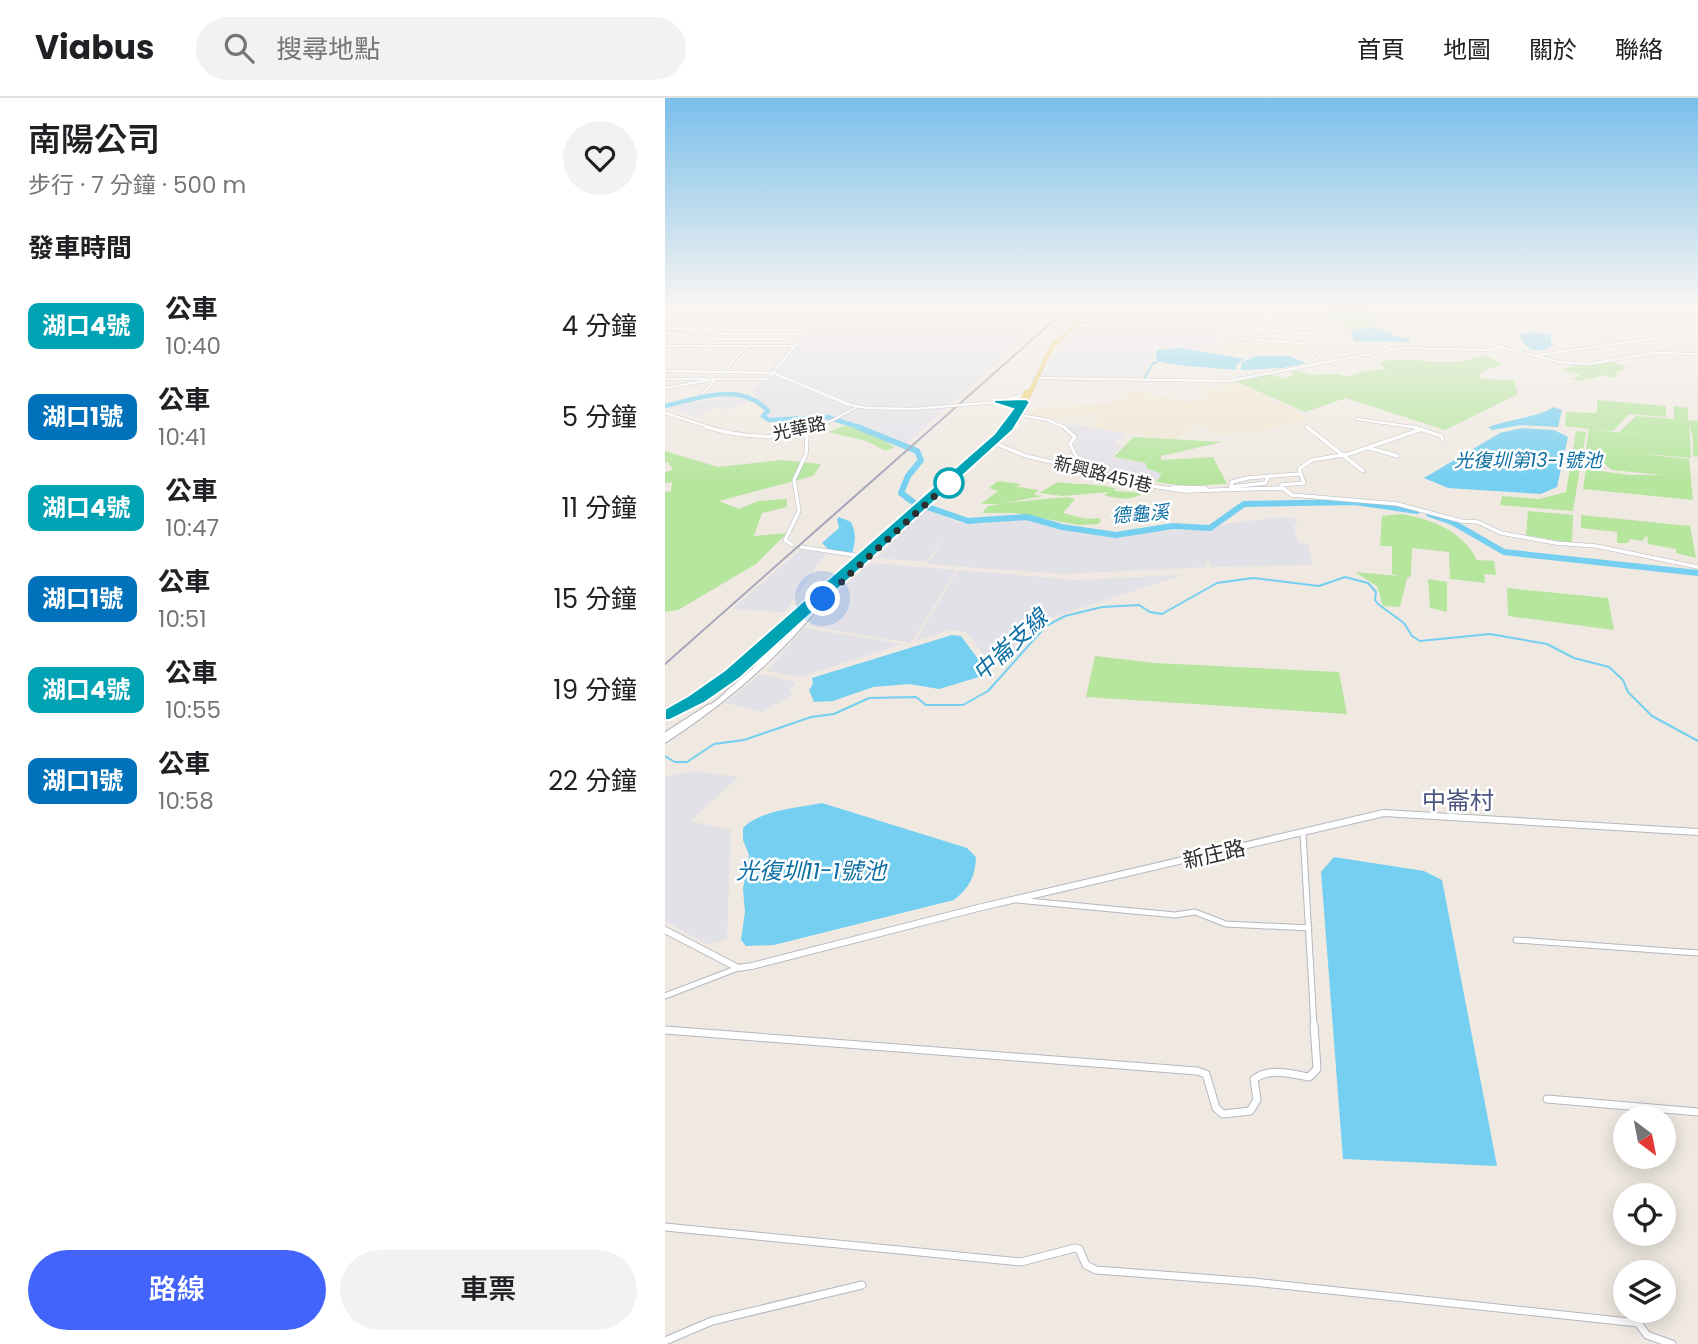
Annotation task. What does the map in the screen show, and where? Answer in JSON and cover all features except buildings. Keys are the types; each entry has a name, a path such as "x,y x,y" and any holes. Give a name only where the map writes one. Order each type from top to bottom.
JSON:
{"main road":[{"path":"665,715 699,700 726,681 857,559 994,443 1019,409 1042,365"},
{"path":"776,636 785,633 823,599 997,436 1019,409 1042,365"}],"street":[{"path":"703,393 729,365"},
{"path":"665,379 766,379 779,365"},
{"path":"1036,378 1229,381 1307,365"},
{"path":"665,371 773,373 857,407 868,408 914,409 997,402 1026,394"},
{"path":"665,387 716,379"},
{"path":"997,402 1047,419 1073,434 1075,437 1070,444 1072,454 1083,465 1165,486 1302,484 1304,483 1299,474 1300,467 1306,462 1369,448 1422,429"},
{"path":"997,402 1019,409"},
{"name":"光華路","path":"667,413 738,435 767,436 801,432 838,420 857,407"},
{"name":"光華路","path":"838,420 857,407"},
{"path":"850,413 868,408"},
{"name":"光華路","path":"667,413 744,433 768,435 801,432"},
{"path":"1357,419 1394,422 1422,429 1441,436 1443,440"},
{"path":"1307,427 1363,471"},
{"path":"792,545 785,540 800,510 800,497 795,480 806,454 807,437 801,432"},
{"name":"新興路451巷","path":"994,443 1025,456 1143,485 1185,492 1283,488 1292,495 1397,504 1461,521 1478,522 1501,533 1698,566"},
{"path":"1369,448 1398,456"},
{"path":"1231,487 1233,482 1240,480 1299,474"},
{"path":"1231,487 1265,483 1269,476"},
{"path":"801,547 854,555 857,559"},
{"path":"665,738 736,691 760,671 791,639 823,599"},
{"path":"785,633 789,633 791,639"},
{"path":"665,738 743,680 777,645 776,636"},
{"name":"新庄路","path":"738,968 1384,813 1698,832"},
{"path":"665,1030 1197,1071 1206,1074 1216,1108 1223,1114 1250,1111 1257,1100 1254,1079 1257,1075 1265,1072 1309,1077 1317,1069 1303,832"},
{"path":"1014,900 1175,915 1192,911 1202,912 1223,924 1309,928"},
{"path":"665,930 738,968"},
{"path":"1515,940 1698,953"},
{"path":"665,996 738,968"},
{"path":"1547,1099 1698,1112"},
{"path":"665,1227 1021,1262 1075,1248 1079,1249 1086,1265 1096,1270 1254,1282 1638,1323 1647,1335 1672,1344"},
{"path":"665,1341 712,1321 862,1285"}],"shaded area":[{"path":"774,365 994,365 907,443 852,421 826,416 769,418 752,391"},
{"path":"1049,365 1147,365 1143,377 1043,377"},
{"path":"1233,381 1255,392 1266,394 1274,403 1286,404 1286,407 1310,418 1258,433 1249,431 1223,436 1198,424 1171,441 1092,426 1099,415 1094,413 1053,419 1028,415 1035,409 1118,402 1127,395 1127,391 1166,396 1185,403 1211,397 1195,387 1225,386"},
{"path":"736,395 754,400 728,410 714,407 697,416 668,408"},
{"path":"1074,424 1125,434 1115,443 1122,446 1111,457 1146,463 1146,468 1162,474 1154,482 1122,476 1081,463 1073,447 1078,437 1067,427"},
{"path":"926,508 958,523 982,524 1025,519 1102,536 1124,536 1145,531 1202,530 1225,524 1282,517 1295,518 1298,522 1294,526 1298,543 1308,543 1313,565 1210,567 1208,558 1206,567 1063,574 927,564 950,532 925,562 877,558"},
{"path":"800,550 826,553 785,612 732,609"},
{"path":"871,563 956,570 911,643 809,626 825,602"},
{"path":"958,570 1076,580 1183,575 1041,621 1008,656 991,664 966,632 951,630 915,641"},
{"path":"804,628 903,644 800,677 767,671"},
{"path":"760,674 796,682 788,691 795,693 762,712 726,703"},
{"path":"692,771 739,777 690,821 731,830 727,939 707,944 665,921 665,775 667,777"}],"green space":[{"path":"1383,365 1500,365 1483,371 1479,376 1482,379 1514,380 1518,394 1445,430 1346,398 1305,412 1235,381 1270,374 1284,379 1294,375 1289,369 1311,375 1340,374 1345,377 1386,369"},
{"path":"1576,365 1622,365 1628,368 1611,378 1605,375 1580,381 1572,379 1581,375 1562,370"},
{"path":"1597,400 1666,406 1666,417 1629,414 1613,431 1591,430 1673,437 1619,432 1636,416 1674,419 1674,406 1688,408 1688,420 1698,421 1698,457 1693,456 1693,438 1689,424 1691,458 1624,452 1689,459 1693,500 1583,489 1586,469 1630,475 1663,475 1612,470 1586,448 1589,429 1565,426 1566,412 1597,413"},
{"path":"846,425 870,433 895,447 886,451 866,441 828,432"},
{"path":"1576,431 1586,432 1573,511 1500,505 1502,496 1539,499 1566,492"},
{"path":"1133,437 1223,442 1161,456 1161,460 1213,457 1227,484 1186,486 1156,482 1162,474 1146,468 1146,463 1114,457"},
{"path":"665,451 718,467 781,460 821,464 813,476 719,501 739,509 758,501 787,499 787,507 762,513 754,536 787,533 756,564 678,610 665,612 665,492 671,491 672,482 665,483 665,472 673,470 668,462 665,463"},
{"path":"998,481 1020,484 1014,491 1019,487 1038,490 1034,495 1043,496 1003,503 1067,497 1075,499 1063,513 1086,519 1099,518 1101,521 1098,524 1079,525 1014,513 982,513 988,506 1000,504 981,504 998,491 989,488"},
{"path":"1058,482 1099,485 1114,488 1115,491 1143,493 1135,497 1115,498 1104,495 1109,492 1063,496 1039,493"},
{"path":"1528,511 1573,515 1572,543 1526,535"},
{"path":"1401,514 1435,523 1455,534 1477,560 1494,561 1496,575 1484,574 1485,583 1450,579 1449,552 1412,548 1411,576 1407,578 1400,607 1383,606 1377,586 1355,572 1399,576 1392,574 1392,546 1380,546 1382,516"},
{"path":"1581,515 1690,526 1696,558 1676,553 1676,549 1648,544 1647,535 1642,541 1630,539 1628,543 1617,543 1617,532 1581,528"},
{"path":"1428,579 1447,582 1447,612 1430,608"},
{"path":"1507,588 1608,598 1614,630 1508,616"},
{"path":"1095,656 1155,663 1339,672 1347,714 1086,697"}],"water":[{"path":"1183,365 1236,365 1236,370"},
{"path":"1242,365 1296,365 1282,368 1241,370"},
{"path":"1553,407 1562,410 1558,427 1521,425 1492,430 1488,427 1542,413"},
{"name":"光復圳第13-1號池","path":"1522,428 1554,430 1568,437 1557,487 1541,494 1448,488 1424,478 1500,433"},
{"path":"839,517 851,522 853,526 855,537 852,553 828,549 822,543 839,528"},
{"path":"952,635 961,636 984,667 984,672 979,677 939,689 909,684 873,687 833,701 814,702 809,690 813,684 812,678"},
{"name":"光復圳11-1號池","path":"822,803 967,848 976,857 971,881 954,900 774,945 746,946 741,940 745,912 743,889 749,855 743,840 743,828 769,813"},
{"path":"1334,857 1424,871 1442,880 1497,1166 1343,1159 1321,872"}],"waterway":[{"path":"1145,377 1151,365"},
{"name":"德龜溪","path":"665,406 705,396 733,394 757,402 768,411 763,416 769,420 827,417 862,428"},
{"name":"德龜溪","path":"858,427 917,451 921,460 908,476 901,493 913,502 968,521 1027,517 1062,527 1116,535 1173,526 1210,528 1244,504 1355,502 1417,511"},
{"name":"德龜溪","path":"1429,514 1452,522 1504,552 1698,573"},
{"name":"中崙支線","path":"665,756 675,762 687,762 714,744 744,740 811,717 834,714 869,698 916,697 926,705 963,705 988,691 1046,626 1065,616 1102,607 1139,605 1150,612 1162,614 1217,583 1253,578 1319,586 1345,577 1368,583 1376,592 1375,600 1378,604 1404,623 1412,636 1420,641 1490,634 1547,644 1574,658 1609,667 1623,680 1628,692 1652,716 1698,741"}],"railway":[{"path":"665,664 1003,365"}],"bus line":[{"name":"湖口4號","path":"665,713 693,699 729,673 997,436 1018,408 997,402 1026,402 1010,428 778,639 736,675 699,700 665,717"}],"district":[{"name":"中崙村","path":"1458,800"}],"route":[{"path":"823,599 952,480 949,483"}]}
